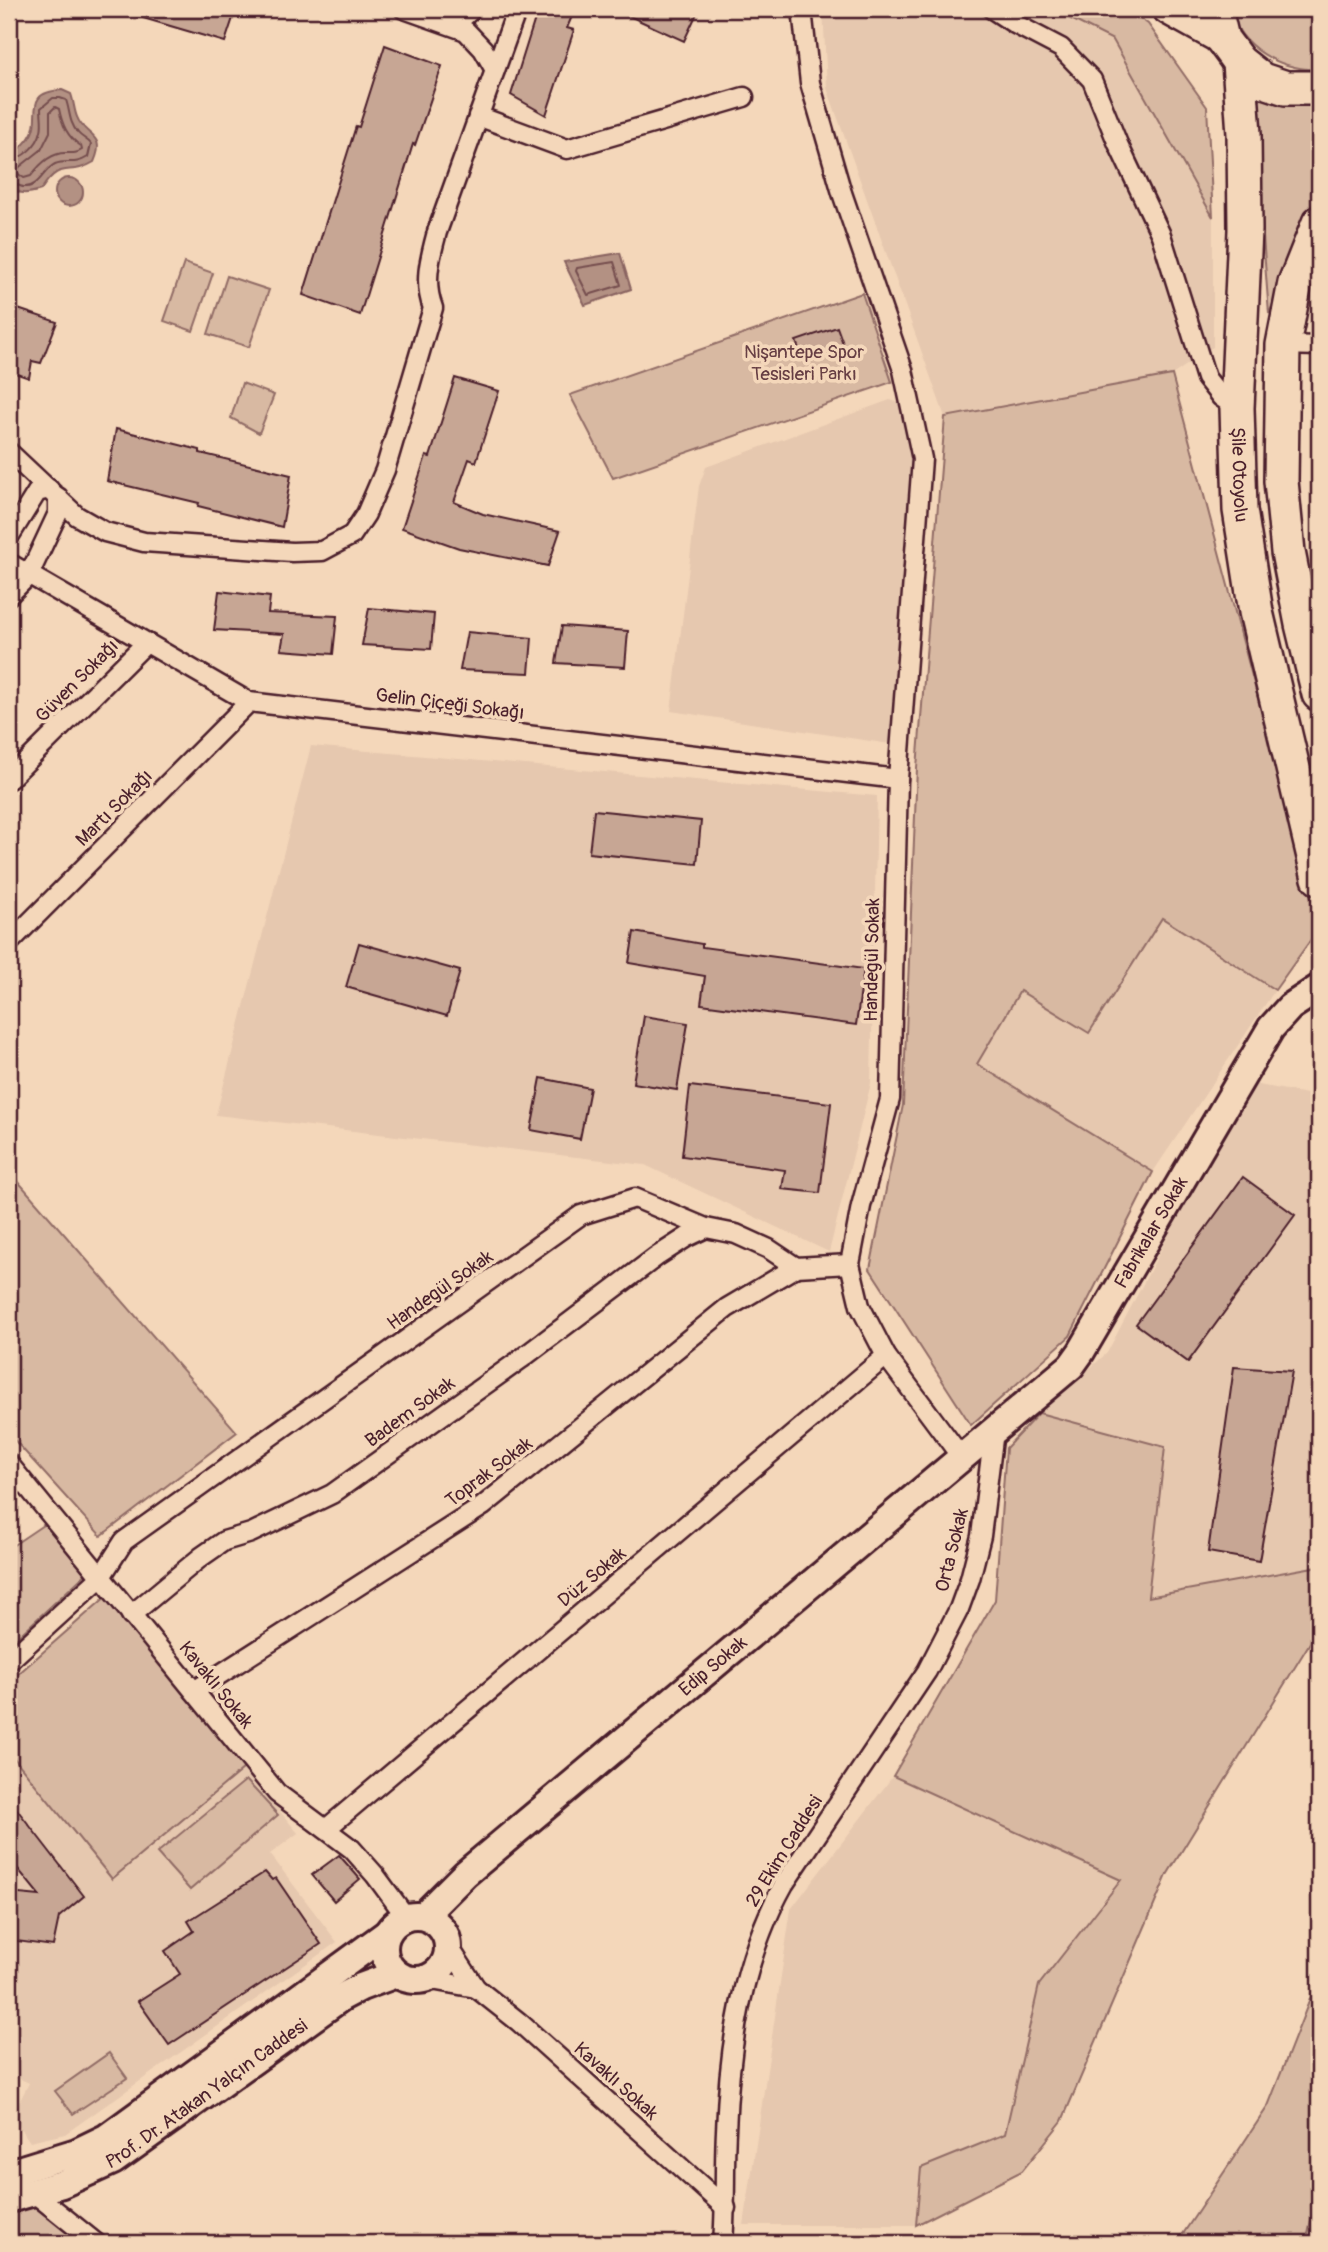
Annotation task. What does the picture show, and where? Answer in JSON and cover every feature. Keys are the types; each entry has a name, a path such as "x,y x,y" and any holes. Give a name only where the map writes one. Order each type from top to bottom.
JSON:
{"highway":[{"name":"Şile Otoyolu","path":"1225,37 1244,134 1245,230 1237,408 1240,510 1256,612 1319,878"},
{"path":"1225,37 1262,80 1286,88 1319,88"},
{"path":"1319,223 1295,283 1283,345 1281,481 1288,552 1319,694"}],"main road":[{"path":"1168,9 1225,37"},
{"name":"Fabrikalar Sokak","path":"962,1458 1060,1377 1081,1353 1270,1028 1290,1007 1319,988"},
{"name":"Edip Sokak","path":"430,1927 465,1874 962,1458"},
{"path":"391,1927 430,1927 443,1967 426,1979 416,1981 396,1974 388,1966 384,1956 383,1945 391,1927"},
{"name":"Prof. Dr. Atakan Yalçın Caddesi","path":"9,2173 78,2152 106,2138 386,1934"},
{"name":"Prof. Dr. Atakan Yalçın Caddesi","path":"21,2196 72,2181 113,2161 342,1997 396,1974"}],"street":[{"path":"404,9 466,32 482,49 495,70"},
{"path":"454,26 472,9"},
{"path":"9,452 77,516 105,532 144,542 302,552 322,551 352,535 366,514 386,470 433,308 427,284 429,262 437,233 517,9"},
{"name":"Handegül Sokak","path":"802,9 810,83 842,193 903,370 922,459 898,779 890,1099 861,1206 850,1264 860,1306 886,1356 962,1458"},
{"path":"992,9 1062,48 1092,80 1118,144 1161,235 1206,378 1221,397 1237,408"},
{"path":"478,116 567,149 744,97"},
{"path":"1283,345 1319,346"},
{"path":"9,537 37,492 53,493"},
{"path":"9,595 29,575 58,513 53,493"},
{"name":"Gelin Çiçeği Sokağı","path":"9,564 249,702 898,779"},
{"name":"Güven Sokağı","path":"9,779 146,643"},
{"name":"Martı Sokağı","path":"9,943 249,702"},
{"name":"Handegül Sokak","path":"9,1661 101,1577 124,1541 581,1215 635,1198 706,1228 736,1234 769,1249 796,1268"},
{"name":"Badem Sokak","path":"131,1615 223,1541 251,1533 332,1494 656,1257 706,1228"},
{"path":"796,1268 850,1264"},
{"name":"Toprak Sokak","path":"194,1691 483,1506 727,1308 796,1268"},
{"name":"Düz Sokak","path":"326,1829 886,1356"},
{"name":"Orta Sokak","path":"927,1671 959,1609 970,1578 981,1536 994,1431"},
{"name":"Kavaklı Sokak","path":"12,1475 101,1577 277,1793 352,1849 375,1875 430,1927 476,1988 519,2022 726,2208"},
{"name":"29 Ekim Caddesi","path":"723,2243 726,2132 735,2025 747,1974 768,1912 927,1671"},
{"path":"426,1979 476,1988"},
{"path":"21,2196 96,2243"}],"shaded area":[{"path":"823,9 1051,9 1113,40 1213,217 1213,347 1172,375 945,417 827,88"},
{"path":"890,400 907,405 913,435 897,745 671,711 699,486 706,467"},
{"path":"311,746 877,796 871,1083 829,1252 645,1165 216,1115"},
{"path":"1162,918 1275,990 1153,1172 977,1064 1020,991 1089,1032"},
{"path":"1248,1083 1307,1094 1319,1142 1319,1566 1148,1597 1164,1447 1039,1413 1107,1353"},
{"path":"9,1752 112,1879 244,1768 298,1833 270,1854 337,1942 65,2134 30,2142 12,2116 29,2083 12,2075 9,2080"},
{"path":"893,1776 1121,1880 1039,1985 1005,2134 922,2168 916,2225 744,2225 791,1909"}],"green space":[{"path":"1051,9 1127,9 1148,24 1207,107 1213,217 1113,40"},
{"path":"1230,9 1319,9 1319,69 1291,66 1252,46 1242,35"},
{"path":"1245,77 1319,98 1319,187 1269,314 1259,185"},
{"path":"184,263 213,273 193,331 164,321"},
{"path":"227,276 269,290 249,347 208,334"},
{"name":"Nişantepe Spor Tesisleri Parkı","path":"862,293 892,382 613,478 570,395"},
{"path":"1172,375 1319,928 1275,990 1162,918 1089,1033 1020,991 977,1064 1153,1172 1070,1336 971,1425 870,1269 903,1105 917,768 945,417"},
{"path":"242,383 274,395 259,433 231,418"},
{"path":"9,1171 237,1432 101,1536 9,1434"},
{"path":"1039,1413 1165,1447 1148,1597 1319,1566 1319,1628 1167,1875 1062,2121 1022,2171 916,2225 921,2168 1005,2134 1039,1985 1121,1880 893,1776 995,1600 1006,1448"},
{"path":"49,1521 90,1570 9,1645 9,1548"},
{"path":"108,1595 244,1768 112,1879 9,1752 9,1682"},
{"path":"246,1780 278,1815 190,1890 157,1853"},
{"path":"1319,1976 1319,2186 1306,2243 1177,2243 1268,2106"},
{"path":"109,2053 127,2078 73,2114 55,2091"},
{"path":"31,2202 92,2243 9,2243 9,2208"}],"water":[{"path":"62,90 71,94 81,124 96,141 98,146 94,162 78,169 54,174 41,190 27,193 16,191 9,185 9,156 25,143 32,133 36,106 42,95"},
{"path":"69,178 79,182 83,192 79,202 69,206 59,202 55,192 59,182"},
{"path":"620,253 631,289 585,305 564,262"}],"building":[{"path":"127,9 236,9 225,42 126,13"},
{"path":"538,9 575,9 567,28 574,30 546,115 511,95"},
{"path":"614,9 699,9 684,41"},
{"path":"385,45 442,66 415,145 413,144 360,315 303,295 356,126 359,127"},
{"path":"9,306 57,322 41,363 32,361 29,378 9,371"},
{"path":"837,327 845,349 804,363 796,341"},
{"path":"455,378 499,391 476,462 469,459 454,502 483,514 560,531 548,566 459,548 402,528 426,456 430,457"},
{"path":"116,429 291,475 282,527 198,506 199,503 107,481"},
{"path":"219,591 270,597 268,613 337,616 333,654 281,650 284,634 214,630"},
{"path":"369,608 434,614 431,649 362,645"},
{"path":"562,626 628,631 625,667 556,663"},
{"path":"467,632 532,638 529,673 460,670"},
{"path":"594,810 701,821 697,864 589,853"},
{"path":"634,932 702,944 702,947 864,969 856,1025 701,1004 705,976 629,963"},
{"path":"359,943 460,971 447,1016 346,987"},
{"path":"644,1016 688,1023 677,1090 633,1083"},
{"path":"541,1078 590,1088 580,1139 531,1130"},
{"path":"690,1086 831,1103 820,1193 782,1189 785,1170 682,1156"},
{"path":"1243,1177 1295,1215 1188,1362 1136,1324"},
{"path":"1234,1367 1292,1371 1259,1561 1208,1552"},
{"path":"9,1799 84,1896 59,1917 53,1946 9,1940 9,1893 40,1896 9,1858"},
{"path":"339,1855 360,1879 334,1901 312,1875"},
{"path":"265,1872 272,1880 276,1878 321,1944 169,2045 138,2001 180,1974 165,1951 194,1931 188,1921"}]}
